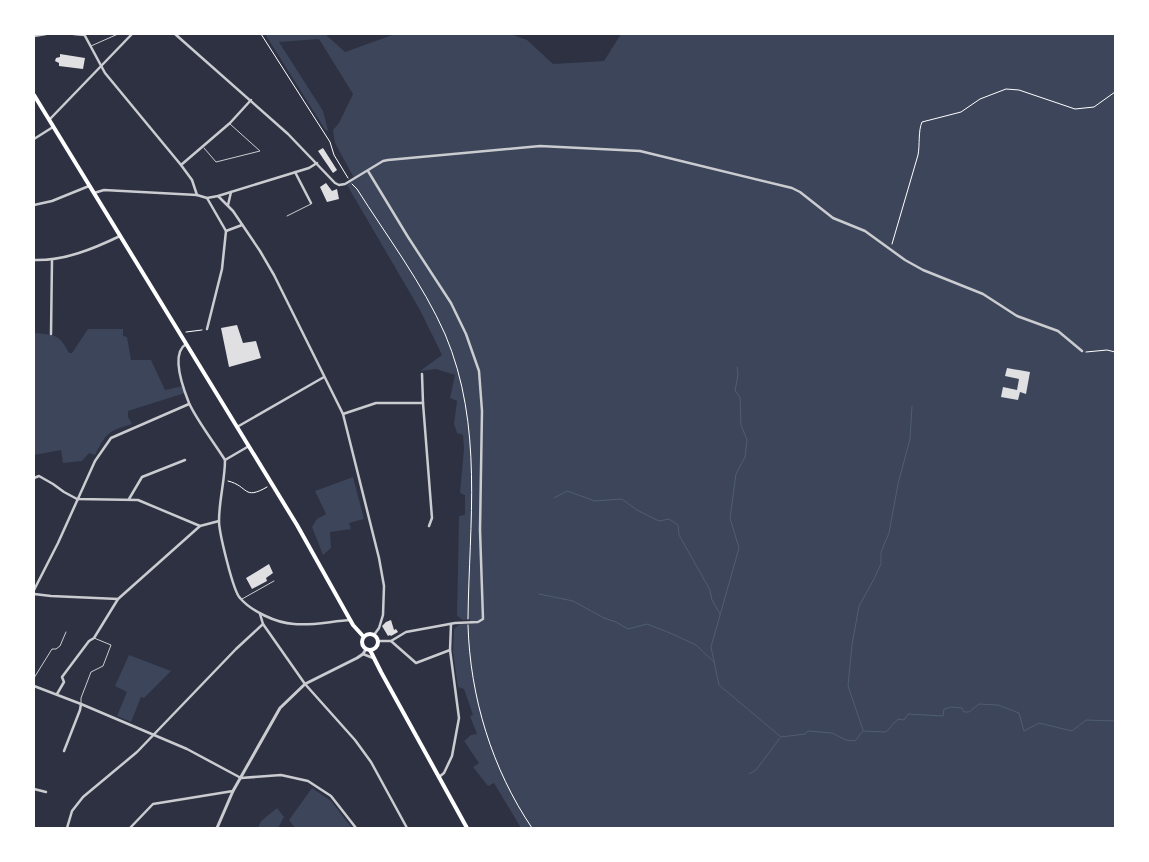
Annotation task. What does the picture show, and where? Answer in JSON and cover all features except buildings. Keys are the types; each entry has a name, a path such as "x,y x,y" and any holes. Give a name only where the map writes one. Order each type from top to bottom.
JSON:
{"main road":[{"path":"34,94 297,525 355,628 363,636"},
{"path":"370,649 378,641 374,635 369,633 363,636 361,643 370,649 373,658 467,828"}],"street":[{"path":"34,36 46,34"},
{"path":"74,34 85,34 101,66 131,106 152,128 181,165 192,180 197,195"},
{"path":"49,120 132,34"},
{"path":"176,34 251,100 317,163 335,183 340,185 388,160 540,146 640,151 792,188 833,218 865,231 890,250 923,270 974,290 1017,316 1058,331 1082,351"},
{"path":"181,165 230,123 251,100"},
{"path":"34,139 53,127"},
{"path":"94,194 104,190 197,195 207,198 309,168 317,163"},
{"path":"368,170 451,304 466,334 479,371 482,435 480,557 483,619 479,622 460,622 406,632 391,641 378,641"},
{"path":"295,172 311,203"},
{"path":"34,205 59,199 90,186"},
{"path":"228,205 231,192"},
{"path":"218,196 228,205 260,250 343,414 379,558 384,586 383,615 379,628 374,635"},
{"path":"207,198 226,231 222,269 207,329"},
{"path":"226,231 242,225"},
{"path":"34,260 52,260 82,252 120,236"},
{"path":"51,334 52,260"},
{"path":"186,344 181,348 177,362 189,404 225,460 219,521 237,594 260,614 282,622 295,624 351,620"},
{"path":"422,374 432,518 429,526"},
{"path":"238,427 324,378"},
{"path":"343,414 376,403 423,403"},
{"path":"34,590 58,543 95,461 111,438 189,404"},
{"path":"225,460 249,446"},
{"path":"129,499 142,477 185,460"},
{"path":"34,478 39,476 77,499 138,500 200,526"},
{"path":"57,694 64,682 62,677 89,641 94,638 118,599 200,526 219,521"},
{"path":"34,594 118,599"},
{"path":"260,614 263,624 305,684 355,740 371,762 407,828"},
{"path":"67,828 72,811 83,797 137,752 236,649 263,624"},
{"path":"439,777 444,773 452,756 459,718 450,650 452,624"},
{"path":"391,641 416,663 450,650"},
{"path":"217,828 233,791 280,708 305,684 370,649"},
{"path":"363,654 373,658"},
{"path":"34,686 187,749 241,778 281,775 308,781 331,796 356,828"},
{"path":"64,751 80,710 80,704"},
{"path":"34,789 46,792"},
{"path":"130,828 153,804 233,791"}],"lane":[{"path":"90,46 118,34"},
{"path":"202,147 216,162 260,151 230,123"},
{"path":"287,216 311,203"},
{"path":"242,600 274,581"},
{"path":"34,678 52,649 60,646 66,632"},
{"path":"80,704 91,672 103,666 111,645 94,638"}],"path":[{"path":"261,34 330,142 334,154 350,181 362,196 429,302 444,333 460,376 468,413 472,459 468,609 472,666 482,717 495,758 509,789 532,828"},
{"path":"890,250 918,155 920,126 922,122 961,112 980,99 1006,89 1019,90 1075,109 1094,108 1115,92"},
{"path":"186,332 207,329"},
{"path":"1082,351 1107,350 1115,352"},
{"path":"224,480 232,482 250,493 257,493 267,487"}],"shaded area":[{"path":"265,34 325,34 345,52 395,34 510,34 527,40 553,64 604,61 621,34 1115,34 1115,828 521,828 494,783 488,786 473,767 479,763 464,741 471,735 477,734 470,716 473,715 464,689 458,687 453,652 454,629 460,624 470,624 470,619 463,620 457,616 459,516 465,515 465,495 460,493 464,449 463,435 457,433 454,424 457,401 450,398 455,375 436,369 420,371 442,355 420,310 347,185 354,178 335,143 333,130 339,123 353,94 319,39 279,42 323,111 328,130 326,131"},
{"path":"88,329 123,329 123,336 127,337 131,360 151,360 165,390 183,386 185,393 128,411 128,417 132,424 112,431 105,437 95,455 89,453 82,461 63,463 61,450 34,455 34,333 59,338 69,353 72,353"},
{"path":"353,477 364,519 349,523 351,529 330,532 331,548 323,555 312,527 317,519 326,514 315,491"},
{"path":"129,655 171,671 144,698 141,697 131,722 117,716 127,692 115,686"},
{"path":"312,788 331,801 352,828 295,828 289,820"},
{"path":"277,808 284,817 278,828 258,828 261,821"}],"waterway":[{"path":"737,367 738,375 735,391 740,397 741,425 747,440 745,457 736,474 730,518 739,548 711,647 719,685 781,737 805,734 808,731 832,733 846,740 855,741 863,731 886,732 898,719 904,720 908,714 943,716 944,709 951,707 962,708 964,712 969,712 979,704 998,705 1019,713 1024,731 1039,723 1072,731 1086,720 1115,721"},
{"path":"863,730 848,686 852,645 859,606 881,564 881,552 889,533 898,484 910,439 912,406"},
{"path":"554,498 567,491 595,501 622,499 637,510 659,521 669,519 678,525 679,535 710,590 712,600 720,614"},
{"path":"539,594 573,601 628,629 647,624 696,645 714,662"},
{"path":"749,774 756,770 780,738"}]}
